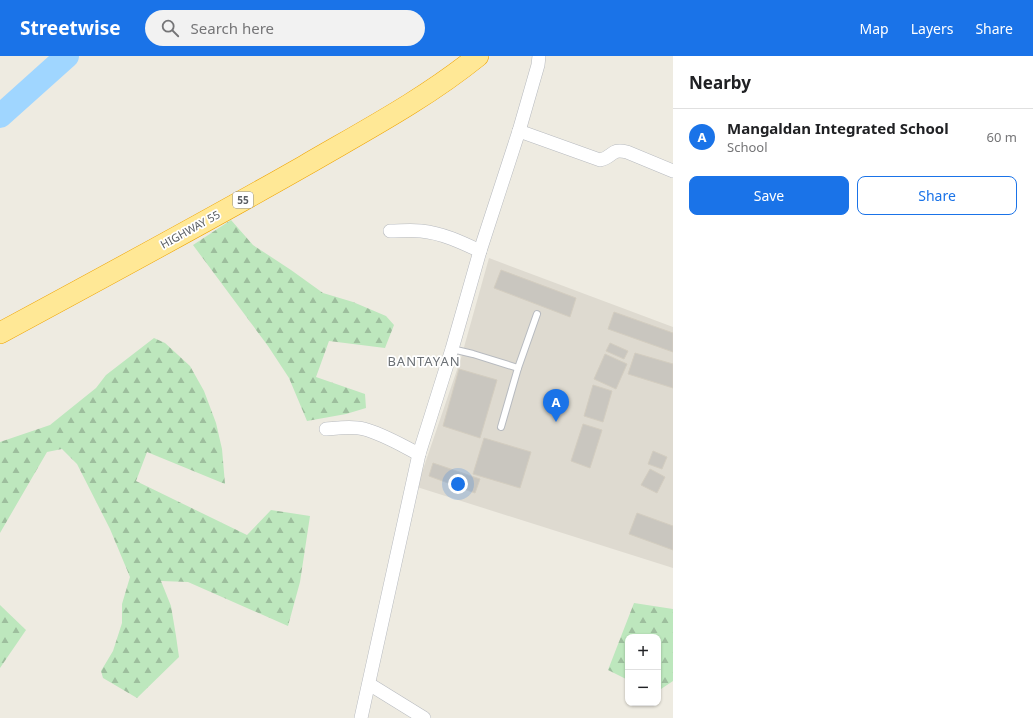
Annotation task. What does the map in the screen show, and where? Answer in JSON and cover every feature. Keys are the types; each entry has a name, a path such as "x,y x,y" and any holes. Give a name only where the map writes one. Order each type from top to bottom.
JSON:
{"highway":[{"name":"HIGHWAY 55","path":"0,334 388,118 436,88 478,56"}],"street":[{"path":"361,718 419,454 452,349 480,251 519,130 538,65 539,56"},
{"path":"519,130 600,160 605,159 614,151 619,150 673,171"},
{"path":"390,231 421,231 441,234 480,251"},
{"path":"326,429 347,427 363,429 383,436 419,454"},
{"path":"369,684 424,718"}],"lane":[{"path":"501,427 518,368 537,314"},
{"path":"452,349 518,368"}],"shaded area":[{"path":"489,258 673,327 673,568 417,487 461,358"}],"green space":[{"path":"231,220 253,245 323,293 353,302 386,316 394,325 385,348 329,341 316,377 365,394 366,408 346,414 307,421 289,378 268,346 193,245"},
{"path":"154,338 165,343 190,366 204,391 216,423 222,449 225,484 147,452 136,481 247,535 271,510 310,516 300,582 288,626 188,582 161,581 171,606 179,657 137,698 103,678 101,671 113,651 122,623 122,604 130,577 110,529 77,464 62,449 47,452 0,533 0,442 50,425 96,388 106,375"},
{"path":"634,603 673,609 673,681 661,689 661,634 625,634 625,678 608,670"},
{"path":"0,605 26,630 0,668"}],"building":[{"path":"501,270 576,298 570,317 494,288"},
{"path":"614,312 673,333 673,352 608,329"},
{"path":"610,343 628,351 624,359 606,351"},
{"path":"635,353 673,364 673,388 628,374"},
{"path":"605,354 627,364 616,389 594,379"},
{"path":"459,369 497,380 480,438 443,426"},
{"path":"593,385 612,391 603,422 584,416"},
{"path":"583,424 602,430 590,468 571,461"},
{"path":"484,438 531,452 520,488 473,474"},
{"path":"653,451 667,457 662,469 648,464"},
{"path":"433,463 480,479 475,493 429,476"},
{"path":"650,469 665,477 657,493 641,485"},
{"path":"637,513 673,526 673,550 629,534"}],"waterway":[{"path":"0,116 67,56"}],"place":[{"name":"Mangaldan Integrated School","path":"556,422"}],"district":[{"name":"BANTAYAN","path":"424,361"}]}
